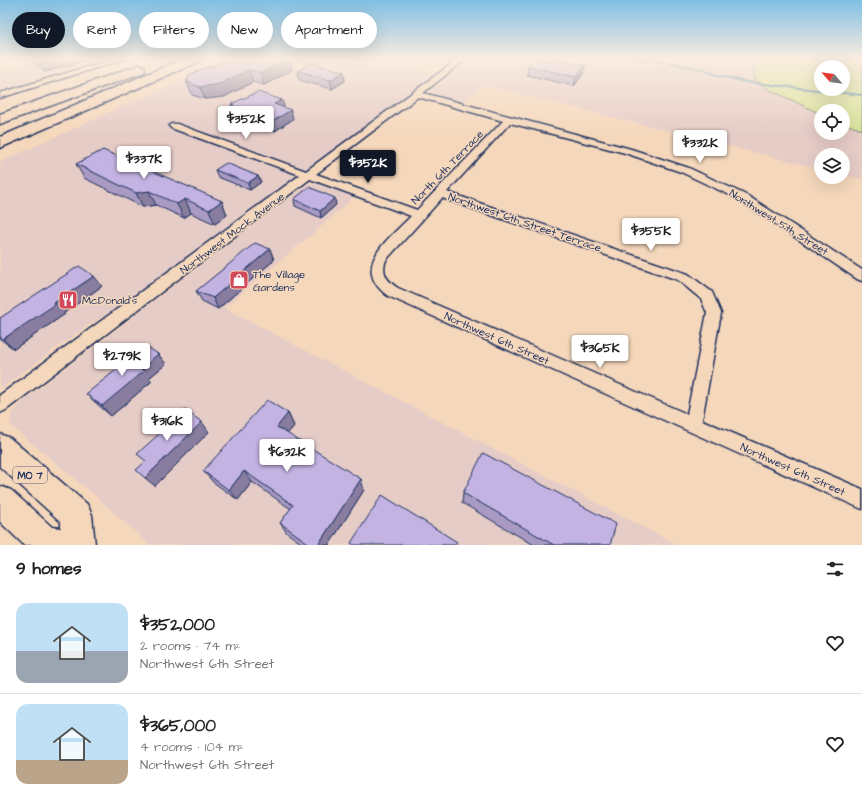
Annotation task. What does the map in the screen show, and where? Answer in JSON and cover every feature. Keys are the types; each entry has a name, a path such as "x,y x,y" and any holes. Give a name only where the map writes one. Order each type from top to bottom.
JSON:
{"highway":[{"path":"0,108 77,84"},
{"path":"0,119 95,84"},
{"path":"0,128 120,84"},
{"path":"0,143 135,84"}],"main road":[{"name":"MO 7","path":"0,448 76,515 79,545"},
{"path":"0,501 45,542 65,545"}],"street":[{"path":"0,96 38,84"},
{"name":"Northwest Mock Avenue","path":"0,405 431,84"},
{"name":"Northwest 5th Street","path":"418,94 424,97 508,120 628,151 678,168 744,198 862,276"},
{"name":"North 6th Terrace","path":"418,215 508,120"},
{"path":"174,126 418,215"},
{"name":"Northwest 6th Street Terrace","path":"440,193 683,277 707,296 714,313 693,425"},
{"name":"Northwest 6th Street","path":"418,215 387,249 378,263 378,275 383,285 394,292 862,499"}],"shaded area":[{"path":"0,84 22,84 0,91"},
{"path":"172,84 425,84 140,293 83,329 0,389 0,162"},
{"path":"438,84 814,84 814,96 850,96 850,84 862,84 862,179 850,176 850,148 814,148 814,167 483,85 461,104 428,95 429,92"},
{"path":"311,183 321,184 355,196 224,308 677,545 150,545 93,494 11,426 10,420 12,413 24,400 306,185"}],"green space":[{"path":"762,84 814,84 814,96 850,96 850,84 862,84 862,130 850,126 850,104 814,104 814,111 766,88"}],"building":[{"path":"193,84 217,84 200,87"},
{"path":"258,92 282,100 274,104 291,110 273,121 232,106 234,105 231,104"},
{"path":"103,150 222,201 209,210 185,199 177,204 149,191 136,193 76,164"},
{"path":"226,163 258,176 248,183 215,170"},
{"path":"309,187 335,198 320,211 294,199"},
{"path":"255,243 270,249 213,298 196,291"},
{"path":"79,266 94,276 54,303 56,304 3,339 0,337 0,318"},
{"path":"146,346 158,354 141,369 144,371 102,406 86,394"},
{"path":"267,400 288,413 277,427 361,479 318,545 311,545 280,523 293,505 244,471 229,490 203,471"},
{"path":"185,410 202,422 145,478 136,470 146,461 137,454"},
{"path":"483,453 616,524 610,545 554,545 463,493"},
{"path":"382,495 457,542 455,545 354,545 351,543"}],"waterway":[{"path":"768,84 862,95"}],"place":[{"name":"The Village Gardens","path":"239,280"},
{"name":"McDonald's","path":"68,300"}]}
